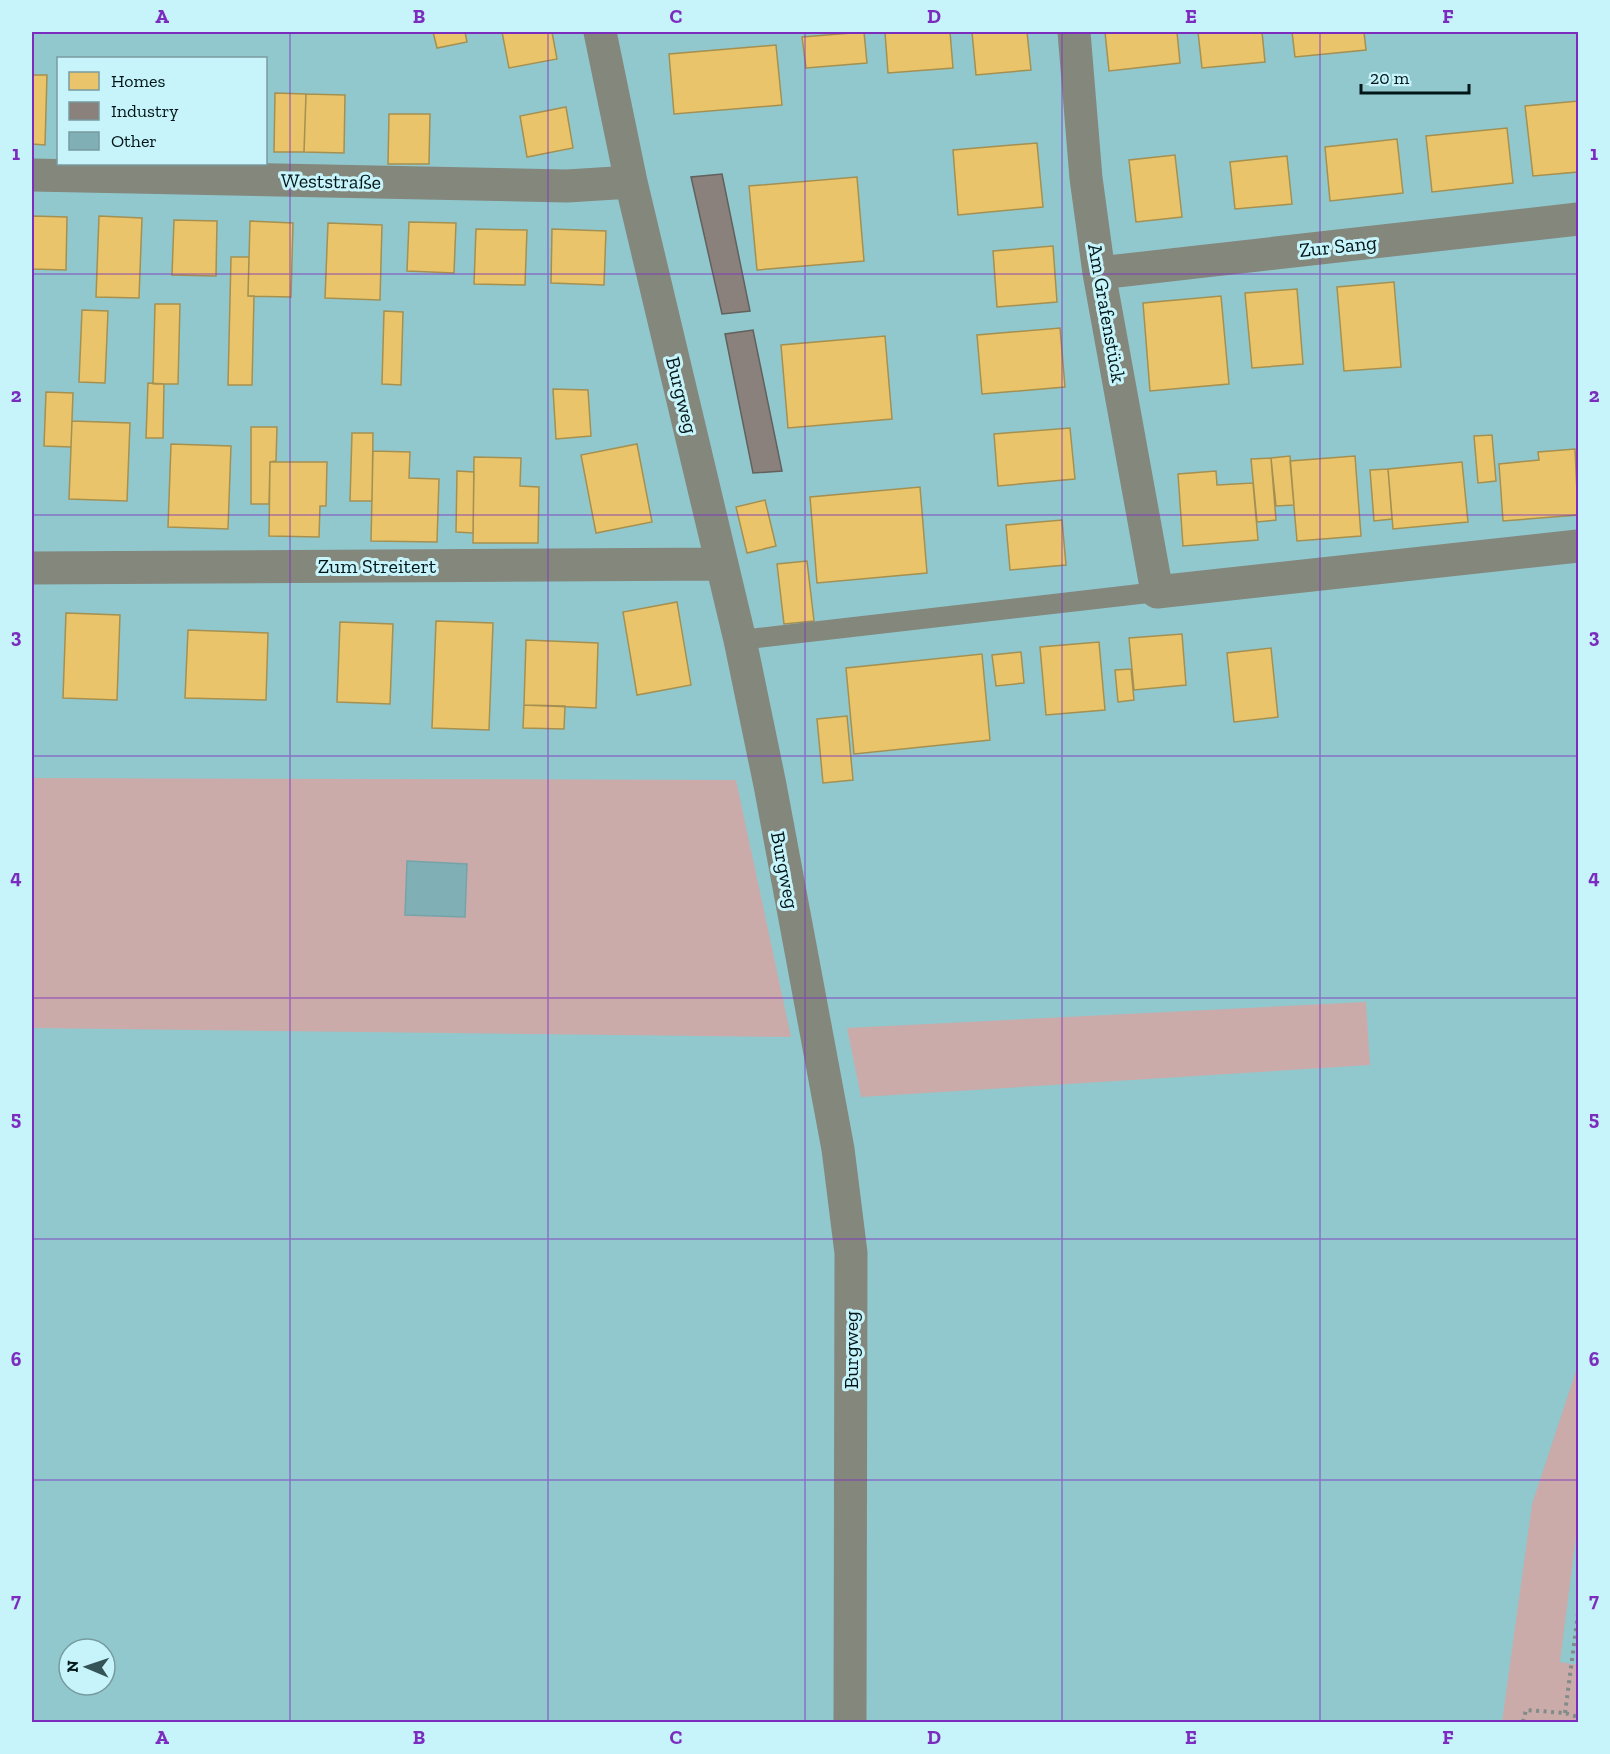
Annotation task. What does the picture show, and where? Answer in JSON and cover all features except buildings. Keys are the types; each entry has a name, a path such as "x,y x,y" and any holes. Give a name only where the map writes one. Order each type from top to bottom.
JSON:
{"street":[{"name":"Burgweg","path":"600,32 631,182 740,640 824,1074 851,1253 850,1722"},
{"name":"Am Grafenstück","path":"1074,32 1086,178 1098,273 1157,592"},
{"name":"Weststraße","path":"32,175 567,186 631,182"},
{"name":"Zur Sang","path":"1098,273 1578,219"},
{"path":"1157,592 1578,546"},
{"name":"Zum Streitert","path":"32,568 723,564"}],"lane":[{"path":"740,640 1157,592"}],"path":[{"path":"1565,1713 1578,1614"},
{"path":"1523,1722 1526,1710 1565,1713 1578,1717"}],"shaded area":[{"path":"32,778 736,780 791,1037 32,1028"},
{"path":"1366,1002 1370,1065 861,1097 847,1028"},
{"path":"1578,1365 1578,1521 1560,1662 1578,1665 1578,1722 1502,1722 1532,1504"}]}
